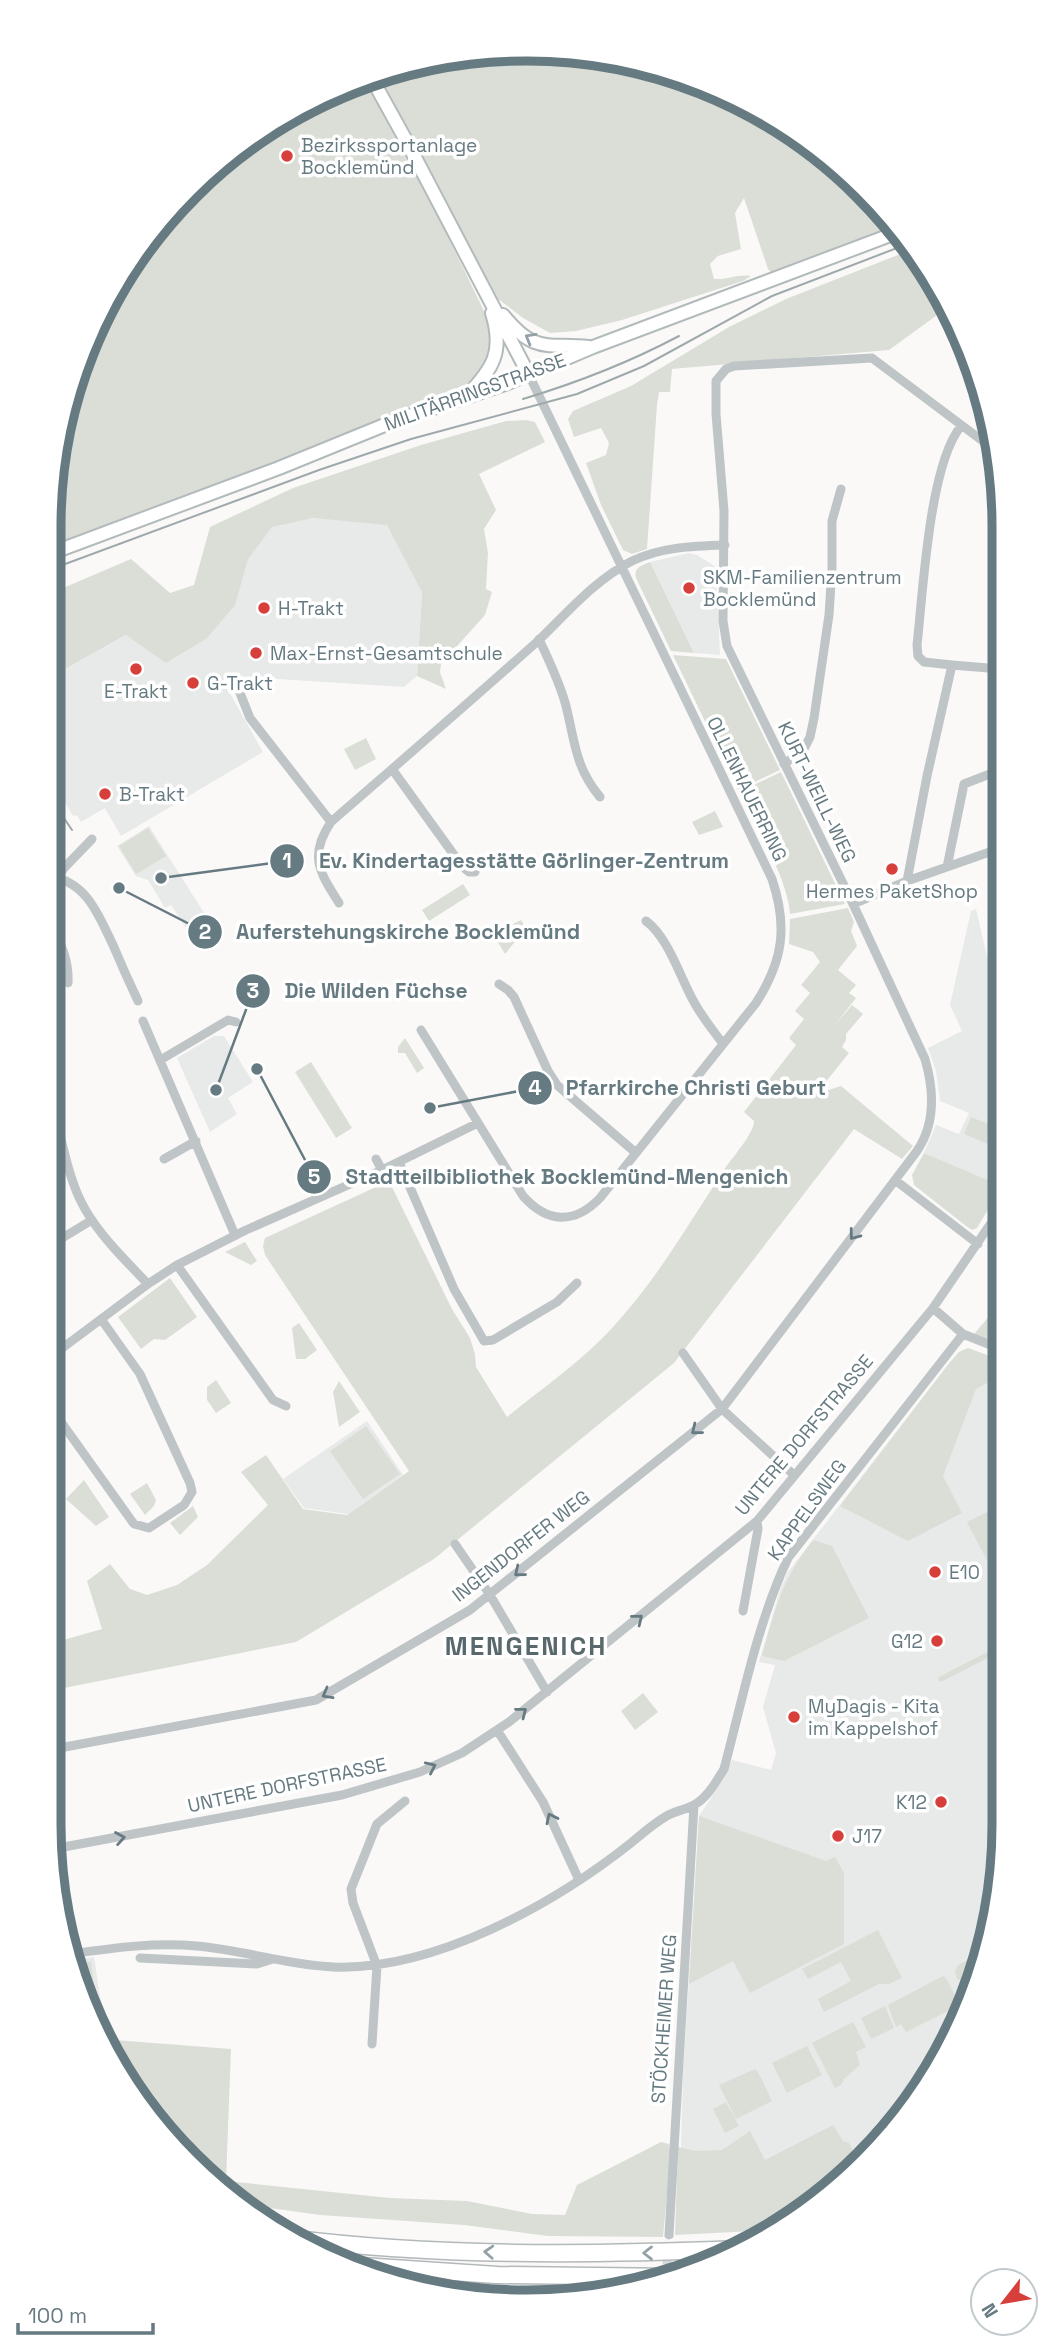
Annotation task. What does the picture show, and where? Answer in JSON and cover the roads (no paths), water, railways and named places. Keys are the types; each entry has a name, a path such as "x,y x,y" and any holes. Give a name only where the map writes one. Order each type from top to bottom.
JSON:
{"highway":[{"path":"319,2241 499,2253 714,2250"},
{"path":"385,2268 497,2275 636,2277"}],"main road":[{"path":"376,86 529,374"},
{"name":"MILITÄRRINGSTRASSE","path":"61,550 889,235"},
{"path":"485,293 513,327 537,343 551,347 593,347"},
{"path":"465,398 485,377 495,358 497,343 494,321 485,293"}],"street":[{"name":"KURT-WEILL-WEG","path":"895,1180 920,1146 928,1129 932,1108 931,1082 925,1059 853,904 727,646 722,601 725,545 716,381 719,374 734,366 872,358 961,426"},
{"name":"OLLENHAUERRING","path":"421,1030 523,1196 538,1211 549,1216 570,1217 590,1208 723,1044 769,983 776,966 782,937 780,907 772,879 529,374"},
{"path":"984,442 961,426 952,439 940,476 929,534 917,645 918,656 924,662 992,668"},
{"path":"784,764 804,749 814,718 828,615 832,522 841,489"},
{"path":"339,903 319,869 319,846 331,822 539,639 586,594 621,567 666,549 725,545"},
{"path":"539,639 566,706 578,762 600,797"},
{"path":"906,881 952,665"},
{"path":"240,693 250,718 331,822"},
{"path":"392,769 462,866 475,873"},
{"path":"947,867 964,784 992,773"},
{"path":"61,871 92,839"},
{"path":"853,904 906,881 992,851"},
{"path":"61,880 82,891 95,906 138,1001"},
{"path":"646,921 662,938 695,1006 723,1044"},
{"path":"61,948 66,958 68,984"},
{"path":"499,984 514,998 557,1085 636,1153"},
{"path":"162,1059 228,1020 236,1022"},
{"path":"143,1021 162,1059 235,1235"},
{"path":"61,1349 177,1265 235,1235 478,1124"},
{"path":"61,1138 76,1191 92,1220 148,1284"},
{"path":"164,1159 196,1141"},
{"path":"376,1159 382,1170"},
{"path":"399,1162 454,1289 484,1341 493,1340 557,1301 577,1283"},
{"path":"895,1180 978,1244"},
{"name":"INGENDORFER WEG","path":"61,1748 316,1700 470,1610 722,1409 895,1180"},
{"path":"61,1239 92,1220"},
{"name":"UNTERE DORFSTRASSE","path":"62,1847 355,1792 420,1772 462,1753 497,1730 757,1521 933,1308 992,1223"},
{"path":"177,1265 273,1400 286,1406"},
{"path":"933,1308 963,1334 992,1346"},
{"path":"61,1422 134,1524 149,1528 184,1505 192,1492 141,1374 101,1319"},
{"name":"KAPPELSWEG","path":"694,1805 715,1785 724,1769 760,1633 777,1581 788,1558 963,1334"},
{"path":"981,1342 992,1351"},
{"path":"683,1353 722,1409 794,1475"},
{"path":"743,1611 758,1529 757,1521"},
{"path":"455,1544 490,1595 547,1692"},
{"path":"497,1730 543,1802 579,1880"},
{"path":"372,2044 377,1966 353,1903 351,1889 377,1824 405,1801"},
{"path":"79,1953 170,1944 218,1948 334,1967 377,1966 427,1955 464,1941 546,1900 579,1880 666,1815 694,1805"},
{"name":"STÖCKHEIMER WEG","path":"669,2235 694,1805"},
{"path":"140,1958 257,1964 275,1958"}],"tunnel":[{"path":"667,2268 669,2235"}],"tram line":[{"path":"61,566 319,470 411,439 577,394 644,366 772,296 899,247"},
{"path":"523,399 603,371 679,336"},
{"path":"61,814 72,830"}],"place":[{"name":"Bezirkssportanlage Bocklemünd","path":"287,156"},
{"name":"SKM-Familienzentrum Bocklemünd","path":"689,588"},
{"name":"H-Trakt","path":"264,608"},
{"name":"Max-Ernst-Gesamtschule","path":"256,653"},
{"name":"E-Trakt","path":"136,669"},
{"name":"G-Trakt","path":"193,683"},
{"name":"B-Trakt","path":"105,794"},
{"name":"Hermes PaketShop","path":"892,869"},
{"name":"Ev. Kindertagesstätte Görlinger-Zentrum","path":"161,878"},
{"name":"Auferstehungskirche Bocklemünd","path":"119,888"},
{"name":"Stadtteilbibliothek Bocklemünd-Mengenich","path":"257,1069"},
{"name":"Die Wilden Füchse","path":"216,1090"},
{"name":"Pfarrkirche Christi Geburt","path":"430,1108"},
{"name":"E10","path":"935,1572"},
{"name":"G12","path":"937,1641"},
{"name":"MyDagis - Kita im Kappelshof","path":"794,1717"},
{"name":"K12","path":"941,1802"},
{"name":"J17","path":"838,1836"}],"district":[{"name":"MENGENICH","path":"526,1646"}]}
